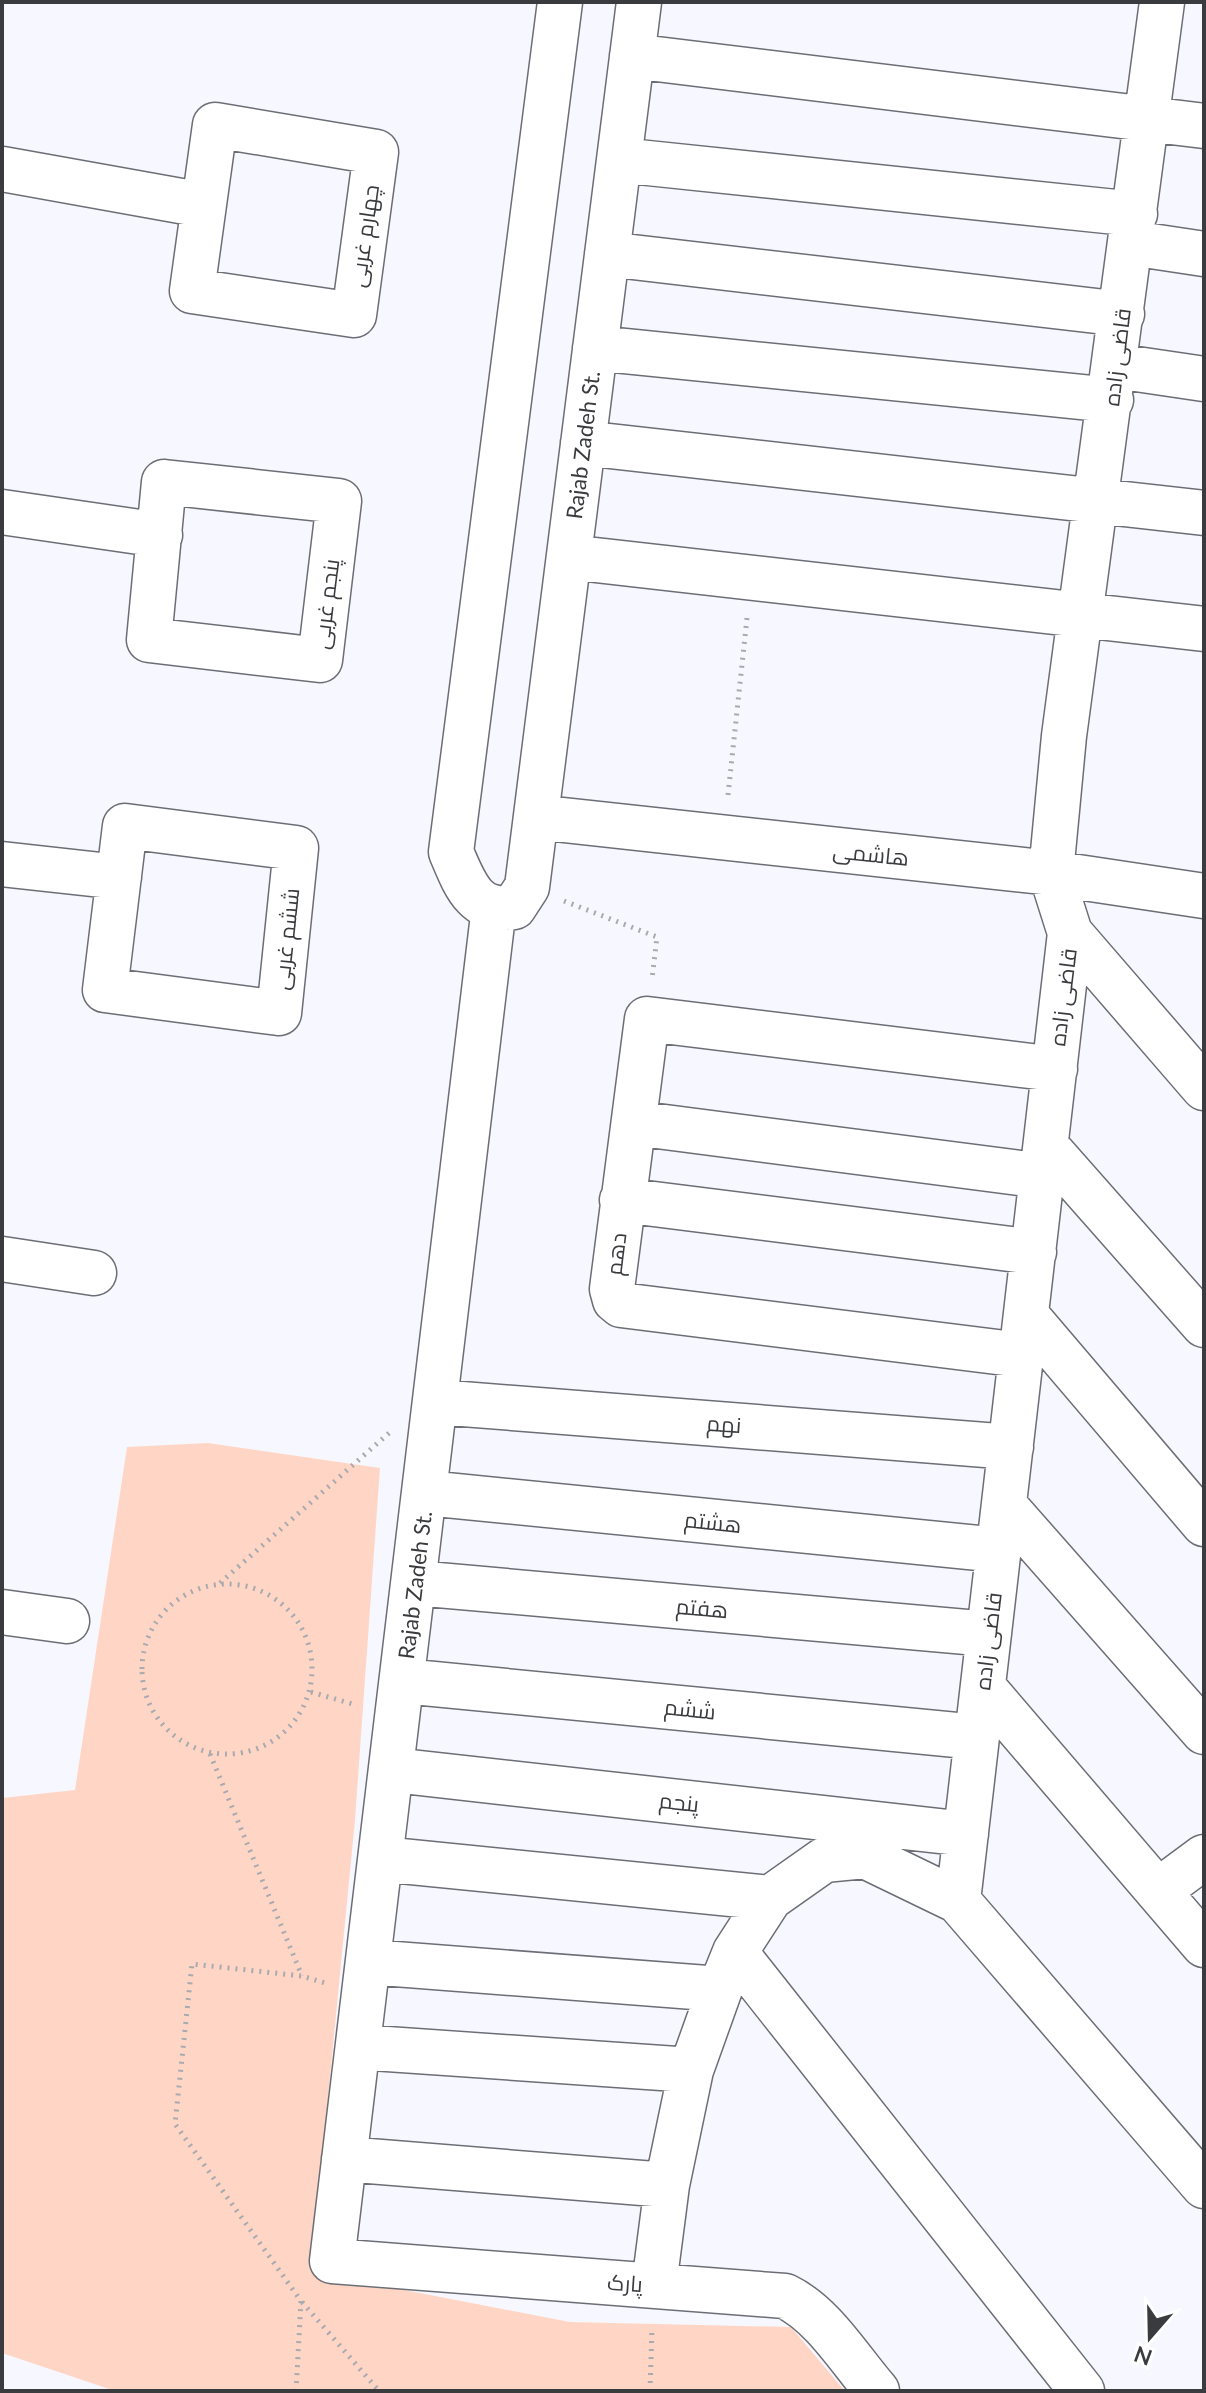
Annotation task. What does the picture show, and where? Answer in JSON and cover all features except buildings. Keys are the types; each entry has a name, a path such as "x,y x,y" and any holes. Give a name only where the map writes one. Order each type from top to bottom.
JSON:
{"street":[{"path":"511,897 472,897 451,852 560,2"},
{"name":"Rajab Zadeh St.","path":"332,2261 437,1402 511,897 536,817 639,2"},
{"name":"قاضی زاده","path":"958,1901 1070,933 1051,873 1081,616 1162,2"},
{"path":"632,56 1204,126"},
{"name":"چهارم غربی","path":"215,125 376,152 354,315 192,291 203,205 215,125"},
{"path":"619,160 1133,229 1204,254"},
{"path":"2,169 203,205"},
{"path":"607,254 1122,314"},
{"path":"595,348 1113,383 1204,379"},
{"path":"583,443 1204,513"},
{"name":"پنجم غربی","path":"164,482 339,501 320,660 149,640 160,535 164,482"},
{"path":"2,512 160,535"},
{"path":"569,557 1204,629"},
{"name":"هاشمی","path":"536,817 724,840 1051,873 1204,896"},
{"name":"ششم غربی","path":"125,826 296,848 279,1013 105,990 119,877 125,826"},
{"path":"2,864 119,877"},
{"path":"1070,933 1204,1088"},
{"path":"647,1019 1055,1069"},
{"name":"دهم","path":"647,1019 622,1200 612,1289 615,1300 621,1305 1024,1335"},
{"path":"634,1123 1044,1161 1204,1325"},
{"path":"622,1200 1034,1252"},
{"path":"2,1259 94,1273"},
{"path":"1024,1335 1204,1524"},
{"name":"نهم","path":"437,1402 1011,1447"},
{"name":"هشتم","path":"429,1472 999,1550"},
{"path":"1004,1505 1204,1732"},
{"name":"هفتم","path":"415,1583 989,1634"},
{"path":"2,1612 67,1621"},
{"name":"ششم","path":"403,1681 977,1737"},
{"path":"983,1687 1204,1945"},
{"name":"پنجم","path":"393,1770 966,1834"},
{"path":"654,2285 667,2185 691,2070 728,1971 770,1898 824,1860 865,1856 958,1901 1204,2186"},
{"path":"1158,1891 1204,1857"},
{"path":"381,1859 770,1898"},
{"path":"367,1980 728,1971"},
{"path":"728,1971 1082,2391"},
{"path":"358,2047 691,2070"},
{"path":"344,2159 667,2185"},
{"name":"پارک","path":"332,2261 654,2285 792,2300 815,2319 877,2391"}],"path":[{"path":"724,840 751,576"},
{"path":"511,897 657,937 647,1019"},
{"path":"219,1583 253,1587 282,1603 303,1629 313,1660 311,1692 297,1721 273,1742 243,1754 210,1754 177,1739 153,1713 142,1678 145,1643 161,1613 187,1593 219,1583 395,1428 429,1472"},
{"path":"210,1754 302,1976"},
{"path":"367,1980 192,1964 175,2124 301,2301 379,2391"},
{"path":"650,2391 654,2285"},
{"path":"296,2391 301,2301"}],"shaded area":[{"path":"208,1443 380,1468 355,1820 311,2272 570,2322 791,2327 845,2391 115,2391 2,2353 2,1798 75,1790 127,1447"}]}
